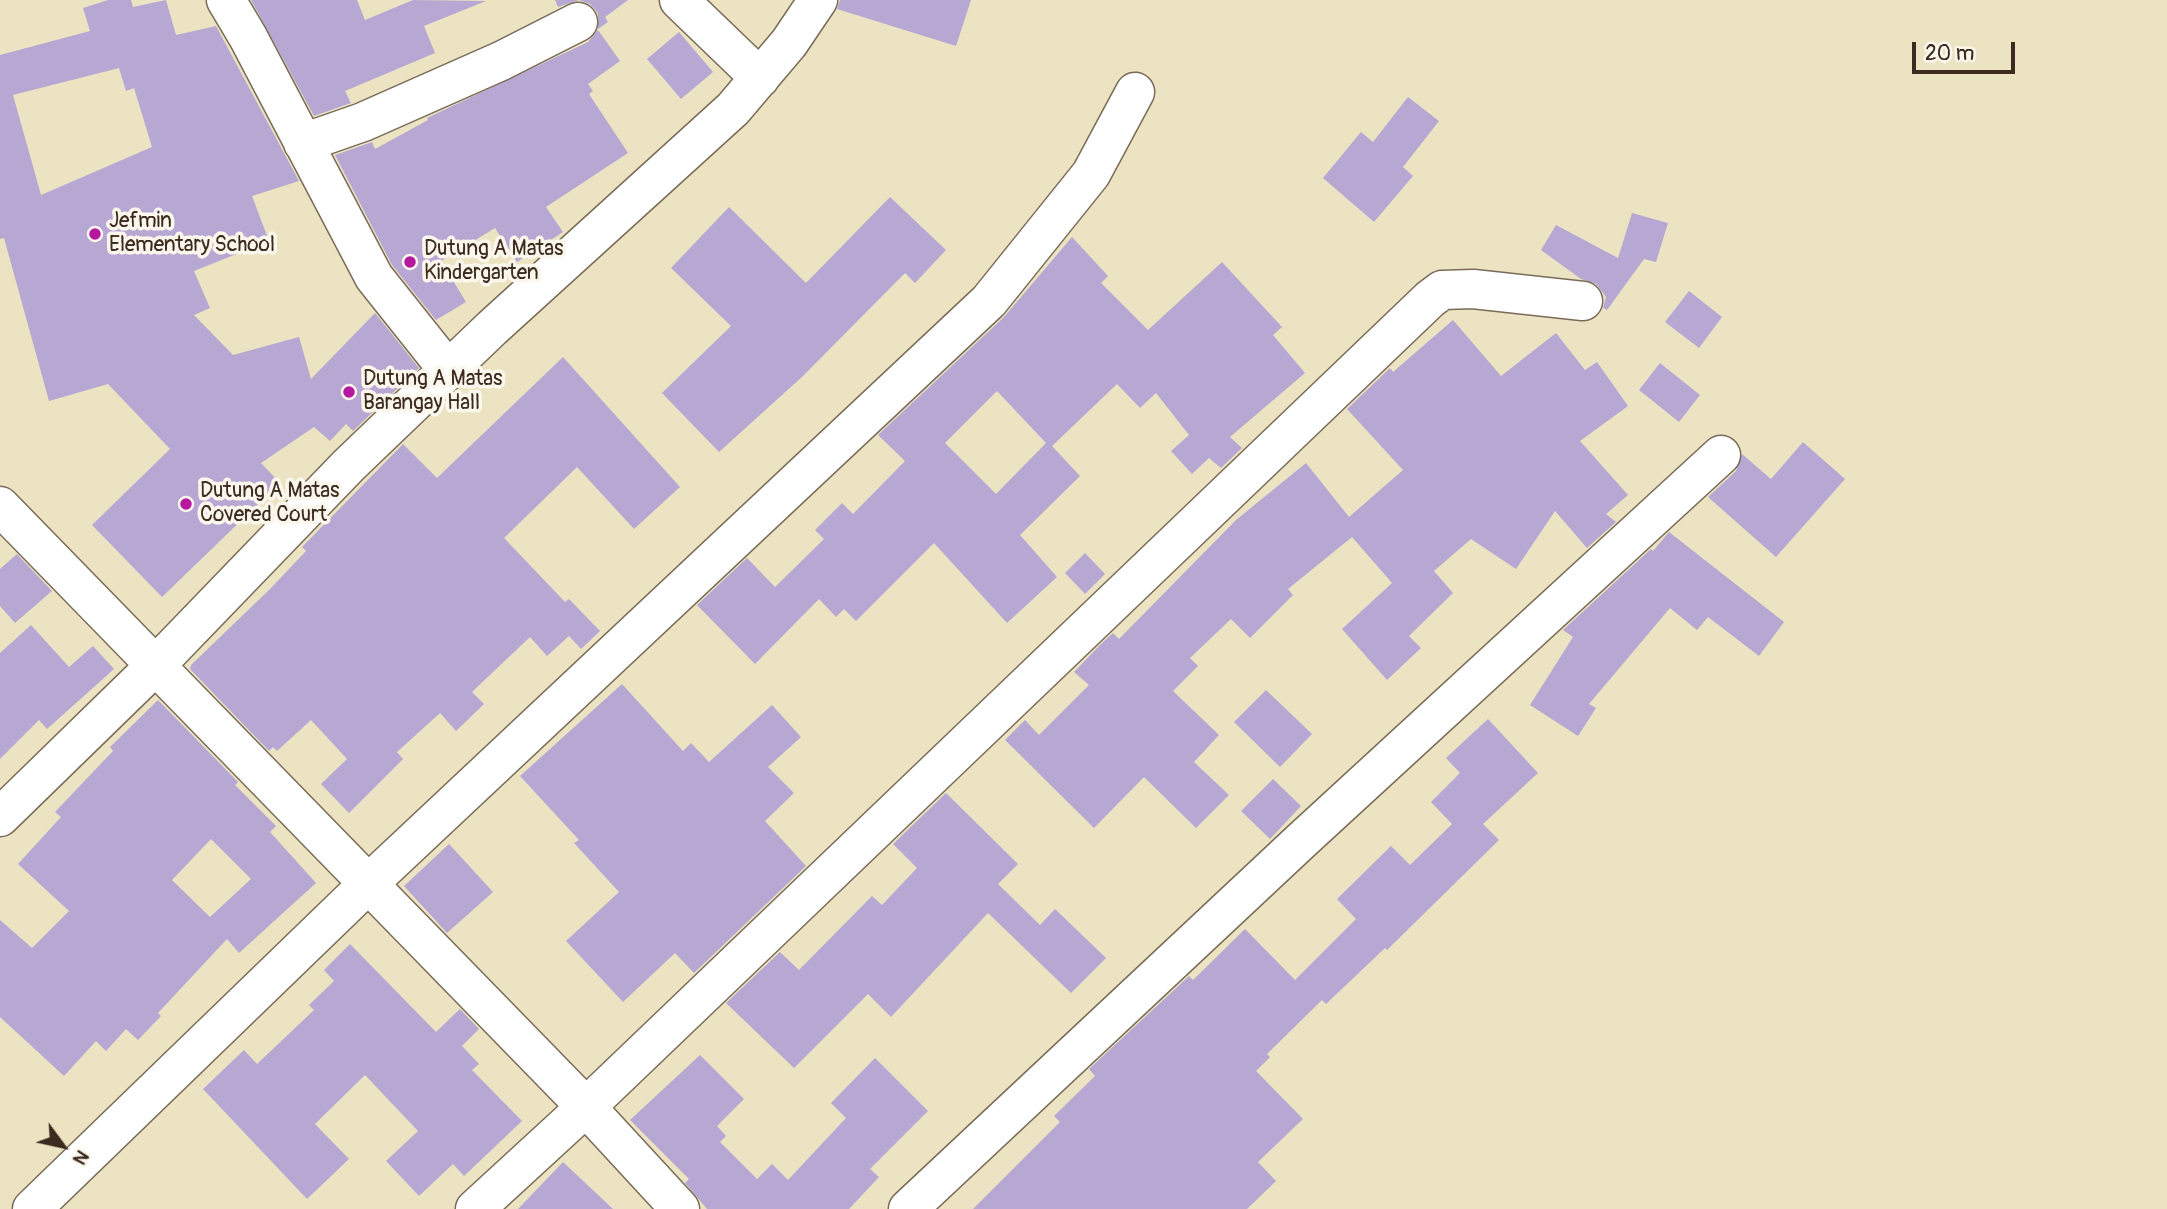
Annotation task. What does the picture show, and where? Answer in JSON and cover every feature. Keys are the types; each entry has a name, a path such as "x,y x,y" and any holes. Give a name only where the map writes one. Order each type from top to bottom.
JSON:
{"street":[{"path":"226,0 374,277 448,370"},
{"path":"679,0 760,78"},
{"path":"0,817 156,665 349,465 448,370 733,109 789,43 818,0"},
{"path":"303,143 363,122 501,61 578,22"},
{"path":"32,1209 368,884 989,301 1091,174 1135,92"},
{"path":"475,1209 586,1107 1430,299 1442,290 1473,289 1583,301"},
{"path":"908,1209 1301,841 1721,455"},
{"path":"0,506 586,1107 680,1209"}],"building":[{"name":"Jefmin Elementary School","path":"108,0 131,0 133,7 166,0 176,35 216,26 299,181 252,196 269,241 194,271 210,308 194,315 233,355 299,337 311,379 375,313 419,368 353,431 346,424 330,441 314,427 261,463 280,483 162,597 92,525 170,449 108,384 49,401 4,238 0,239 0,55 90,31 83,8","holes":["119,68 126,91 134,88 152,147 41,195 13,95"]},
{"path":"251,0 357,0 365,20 413,0 486,1 424,26 435,53 345,91 351,103 314,116"},
{"path":"555,0 579,0 558,7"},
{"path":"579,0 628,0 605,17 608,22 598,29 598,13 590,4"},
{"path":"840,0 971,0 956,46 837,9"},
{"path":"598,30 620,61 588,84 593,91 589,94 628,153 546,207 563,232 517,262 495,228 441,261 466,302 436,320 392,265 335,155 372,142 375,149 428,120 427,118 588,42"},
{"path":"679,32 713,72 681,99 647,59"},
{"path":"1408,97 1439,121 1403,167 1413,176 1374,222 1323,178 1361,132 1373,142"},
{"path":"890,197 946,250 915,283 905,273 803,376 719,452 662,393 731,326 671,268 729,207 806,283"},
{"path":"1632,213 1668,223 1656,262 1644,259 1607,310 1603,308 1606,297 1596,284 1581,279 1541,250 1556,225 1618,258"},
{"path":"1072,237 1108,276 1101,283 1148,330 1222,262 1282,327 1273,335 1305,373 1230,437 1242,448 1221,468 1209,458 1192,474 1171,451 1189,435 1156,393 1140,408 1117,384 1052,446 1080,476 1020,535 1057,577 1007,623 934,543 856,621 844,609 836,617 819,599 755,664 697,605 747,558 775,587 824,539 815,530 842,503 853,514 905,461 878,435 1004,317","holes":["997,391 1046,443 996,494 945,443"]},
{"path":"1689,291 1722,317 1699,348 1665,322"},
{"path":"1453,320 1501,376 1556,333 1585,370 1597,362 1628,406 1580,441 1628,495 1606,514 1616,522 1587,548 1555,511 1516,569 1471,539 1434,571 1453,593 1409,636 1421,648 1387,680 1342,629 1392,583 1352,537 1288,589 1293,595 1250,638 1231,619 1190,658 1198,666 1173,691 1219,735 1194,762 1229,795 1196,828 1144,777 1094,828 1005,740 1025,720 1039,735 1089,685 1074,672 1100,645 1113,633 1119,639 1236,520 1306,463 1349,517 1403,470 1347,409 1390,368 1393,372"},
{"path":"563,357 680,487 634,529 577,467 504,538 565,602 569,599 600,631 581,649 569,636 547,656 530,637 472,692 484,704 456,731 440,713 397,752 403,759 349,813 321,784 347,759 311,720 277,751 273,747 269,751 190,669 191,665 270,589 306,551 302,547 403,444 437,478"},
{"path":"1660,363 1700,395 1679,422 1639,390"},
{"path":"1803,442 1845,479 1776,557 1708,497 1736,471 1742,454 1771,479"},
{"path":"1669,532 1784,622 1759,656 1708,617 1697,630 1670,608 1589,704 1596,708 1578,736 1530,705 1573,637 1563,630 1651,549 1653,551"},
{"path":"1085,553 1105,574 1085,594 1065,573"},
{"path":"17,554 52,591 15,623 0,606 0,569"},
{"path":"31,625 69,667 93,646 114,669 47,729 39,720 0,759 0,653"},
{"path":"622,684 683,751 691,743 709,762 772,705 801,737 768,767 794,793 765,821 806,866 694,973 675,953 623,1002 566,941 619,892 574,843 579,840 520,776"},
{"path":"1266,690 1312,734 1280,767 1234,722"},
{"path":"158,700 238,782 235,785 276,826 270,832 316,883 239,953 227,939 158,1013 161,1016 138,1040 126,1029 106,1051 96,1041 64,1076 0,1017 0,920 32,948 69,911 18,864 61,817 55,812 113,751 110,747","holes":["211,839 251,879 210,917 172,880"]},
{"path":"1488,719 1538,773 1483,824 1499,840 1387,950 1385,948 1326,1004 1322,1000 1267,1054 1270,1057 1256,1071 1303,1119 1258,1162 1276,1181 1247,1209 973,1209 1060,1122 1054,1116 1095,1076 1089,1069 1189,976 1193,980 1245,929 1295,980 1356,919 1337,899 1391,846 1410,865 1452,824 1431,802 1460,773 1446,758"},
{"path":"1273,779 1301,806 1270,839 1241,811"},
{"path":"946,793 1018,864 998,884 1040,925 1055,909 1106,958 1071,993 988,913 891,1017 868,994 794,1068 726,1003 780,952 799,970 872,896 882,905 917,868 893,844"},
{"path":"449,844 493,892 447,933 404,886"},
{"path":"350,944 436,1032 460,1009 479,1029 462,1046 479,1064 472,1070 522,1121 464,1176 453,1164 419,1196 386,1161 418,1131 365,1075 315,1124 349,1159 307,1199 203,1089 244,1050 257,1064 314,1010 309,1005 334,981 324,970"},
{"path":"700,1055 744,1099 717,1126 726,1136 720,1142 757,1179 772,1164 788,1180 846,1118 831,1103 875,1058 928,1111 870,1169 879,1177 849,1209 707,1209 685,1183 689,1179 630,1120"},
{"path":"563,1162 613,1209 518,1209"}],"place":[{"name":"Jefmin Elementary School","path":"95,234"},
{"name":"Dutung A Matas Kindergarten","path":"410,262"},
{"name":"Dutung A Matas Barangay Hall","path":"349,392"},
{"name":"Dutung A Matas Covered Court","path":"186,504"}]}
